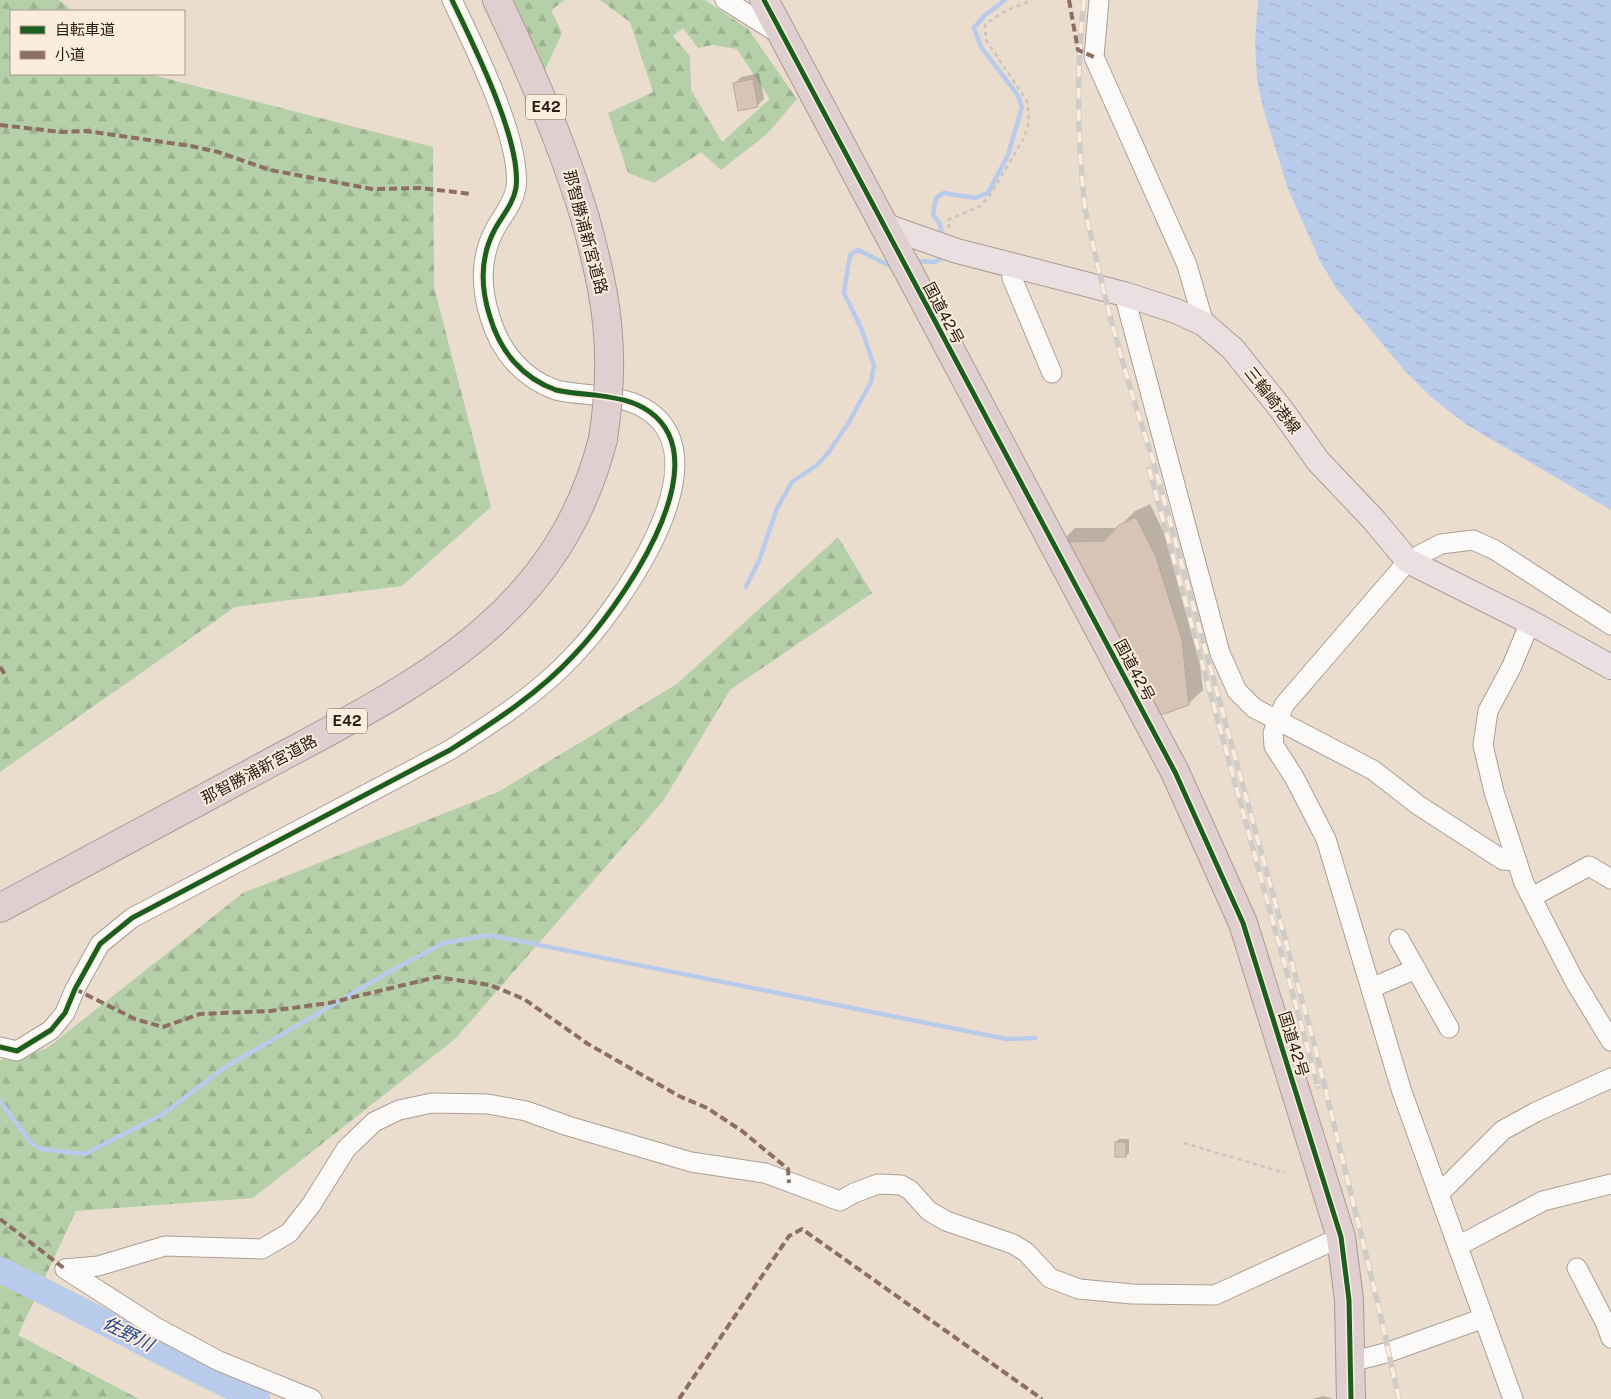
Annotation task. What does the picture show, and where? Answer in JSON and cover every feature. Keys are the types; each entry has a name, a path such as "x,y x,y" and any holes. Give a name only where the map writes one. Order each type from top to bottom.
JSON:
{"highway":[{"name":"那智勝浦新宮道路","path":"0,908 372,708 458,653 512,605 555,553 586,496 603,439 610,367 609,326 600,270 571,171 541,92 497,0"},
{"name":"国道42号","path":"764,0 1175,772 1243,923 1340,1237 1349,1300 1351,1399"}],"main road":[{"name":"三輪崎港線","path":"883,225 925,240 955,242 1012,266 1124,294 1176,311 1204,324 1233,349 1281,409 1318,461 1373,519 1408,561 1530,622 1611,666"}],"street":[{"path":"0,1047 17,1050 51,1030 65,1013 75,989 100,944 132,918 450,750 501,716 544,683 574,656 605,617 640,569 655,537 671,492 675,463 674,451 664,425 651,413 630,400 558,390 539,382 517,366 505,352 496,334 484,296 484,255 493,232 510,205 516,190 516,167 511,142 486,74 452,0"},
{"path":"724,0 783,36"},
{"path":"1099,0 1094,57 1187,265 1204,324"},
{"path":"1012,266 1012,278 1052,373"},
{"path":"1124,294 1220,653 1236,692 1254,708 1373,770 1418,804 1503,860 1517,861"},
{"path":"1513,1399 1402,1092 1326,839 1294,777 1274,746 1274,732 1284,705 1408,561 1441,544 1473,540 1495,550 1611,624"},
{"path":"1530,622 1512,666 1488,711 1483,745 1494,792 1517,861 1532,897 1574,980 1611,1041"},
{"path":"1532,897 1589,866 1611,879"},
{"path":"1399,939 1449,1028"},
{"path":"1371,988 1416,969"},
{"path":"1440,1193 1503,1130 1536,1112 1611,1078"},
{"path":"312,1399 219,1361 156,1328 64,1269 98,1266 165,1246 262,1249 289,1233 311,1205 346,1149 374,1122 399,1110 432,1103 488,1104 526,1111 568,1126 691,1162 765,1173 840,1201 854,1193 878,1184 900,1185 910,1190 929,1211 946,1221 1013,1244 1026,1252 1050,1278 1079,1289 1132,1294 1215,1295 1340,1237"},
{"path":"1458,1246 1543,1201 1611,1184"},
{"path":"1577,1268 1605,1322 1611,1338"},
{"path":"1351,1362 1390,1352 1484,1318"}],"path":[{"path":"955,242 948,220 980,206 989,198 1024,138 1029,121 1027,102 986,40 985,24 1006,11 1032,0"},
{"path":"1184,1143 1285,1173"}],"green space":[{"path":"0,0 59,0 71,10 10,10 10,75 153,75 433,147 434,287 491,507 402,586 235,607 0,772"},
{"path":"509,0 565,0 551,10 562,33 543,74"},
{"path":"600,0 705,0 748,29 797,99 766,135 721,170 701,152 654,183 628,173 608,113 653,92 630,22","holes":["683,28 698,48 713,45 737,49 770,99 722,142 691,90 690,56 673,36"]},
{"path":"838,537 872,593 730,690 663,801 455,1039 253,1198 76,1211 18,1335 139,1399 0,1399 0,1060 46,1049 243,893 498,792 677,684"}],"water":[{"path":"1258,0 1611,0 1611,510 1467,425 1432,398 1404,370 1336,288 1320,261 1288,189 1263,108 1257,79 1255,41"}],"building":[{"path":"753,79 758,107 738,111 733,83"},
{"path":"1136,517 1156,557 1182,640 1189,705 1153,718 1060,542 1104,541 1119,525"},
{"path":"1115,1142 1126,1142 1126,1157 1115,1157"}],"waterway":[{"path":"943,239 940,224 933,215 936,198 944,193 975,198 988,193 1008,155 1022,107 1017,94 981,47 974,28 984,16 1005,0"},
{"path":"746,587 760,558 777,508 792,482 817,465 828,453 849,422 871,382 874,365 861,328 844,293 850,255 858,250 896,269"},
{"path":"915,261 935,262 942,258 942,255"},
{"path":"0,1101 31,1143 40,1149 85,1154 163,1114 224,1068 396,968 444,943 489,935 1006,1039 1035,1038"},
{"name":"佐野川","path":"0,1270 257,1399"}],"railway":[{"path":"1084,0 1081,26 1079,130 1085,208 1089,230 1116,340 1153,460 1315,1047 1377,1300 1399,1399"},
{"path":"1149,469 1318,1086"}],"marked path":[{"path":"1069,0 1078,50 1094,57"},
{"path":"0,125 61,132 86,131 191,146 218,152 270,170 372,189 421,188 471,194"},
{"path":"0,667 7,677"},
{"path":"75,989 135,1019 163,1027 200,1014 270,1011 329,1003 437,977 490,985 524,999 588,1044 679,1096 707,1108 742,1131 788,1169 789,1183"},
{"path":"0,1219 65,1269"},
{"path":"679,1399 789,1236 802,1229 1042,1399"}],"cycle path":[{"path":"0,1047 17,1051 51,1030 65,1013 75,989 100,944 132,918 450,750 499,718 531,694 560,669 592,634 636,573 655,537 669,501 675,466 669,436 650,412 637,405 610,397 556,390 544,385 523,371 514,362 506,352 494,329 485,296 484,263 489,241 510,205 514,194 516,188 516,168 504,119 483,66 452,0"},
{"path":"764,0 1175,772 1243,923 1341,1237 1349,1300 1351,1399"}]}
